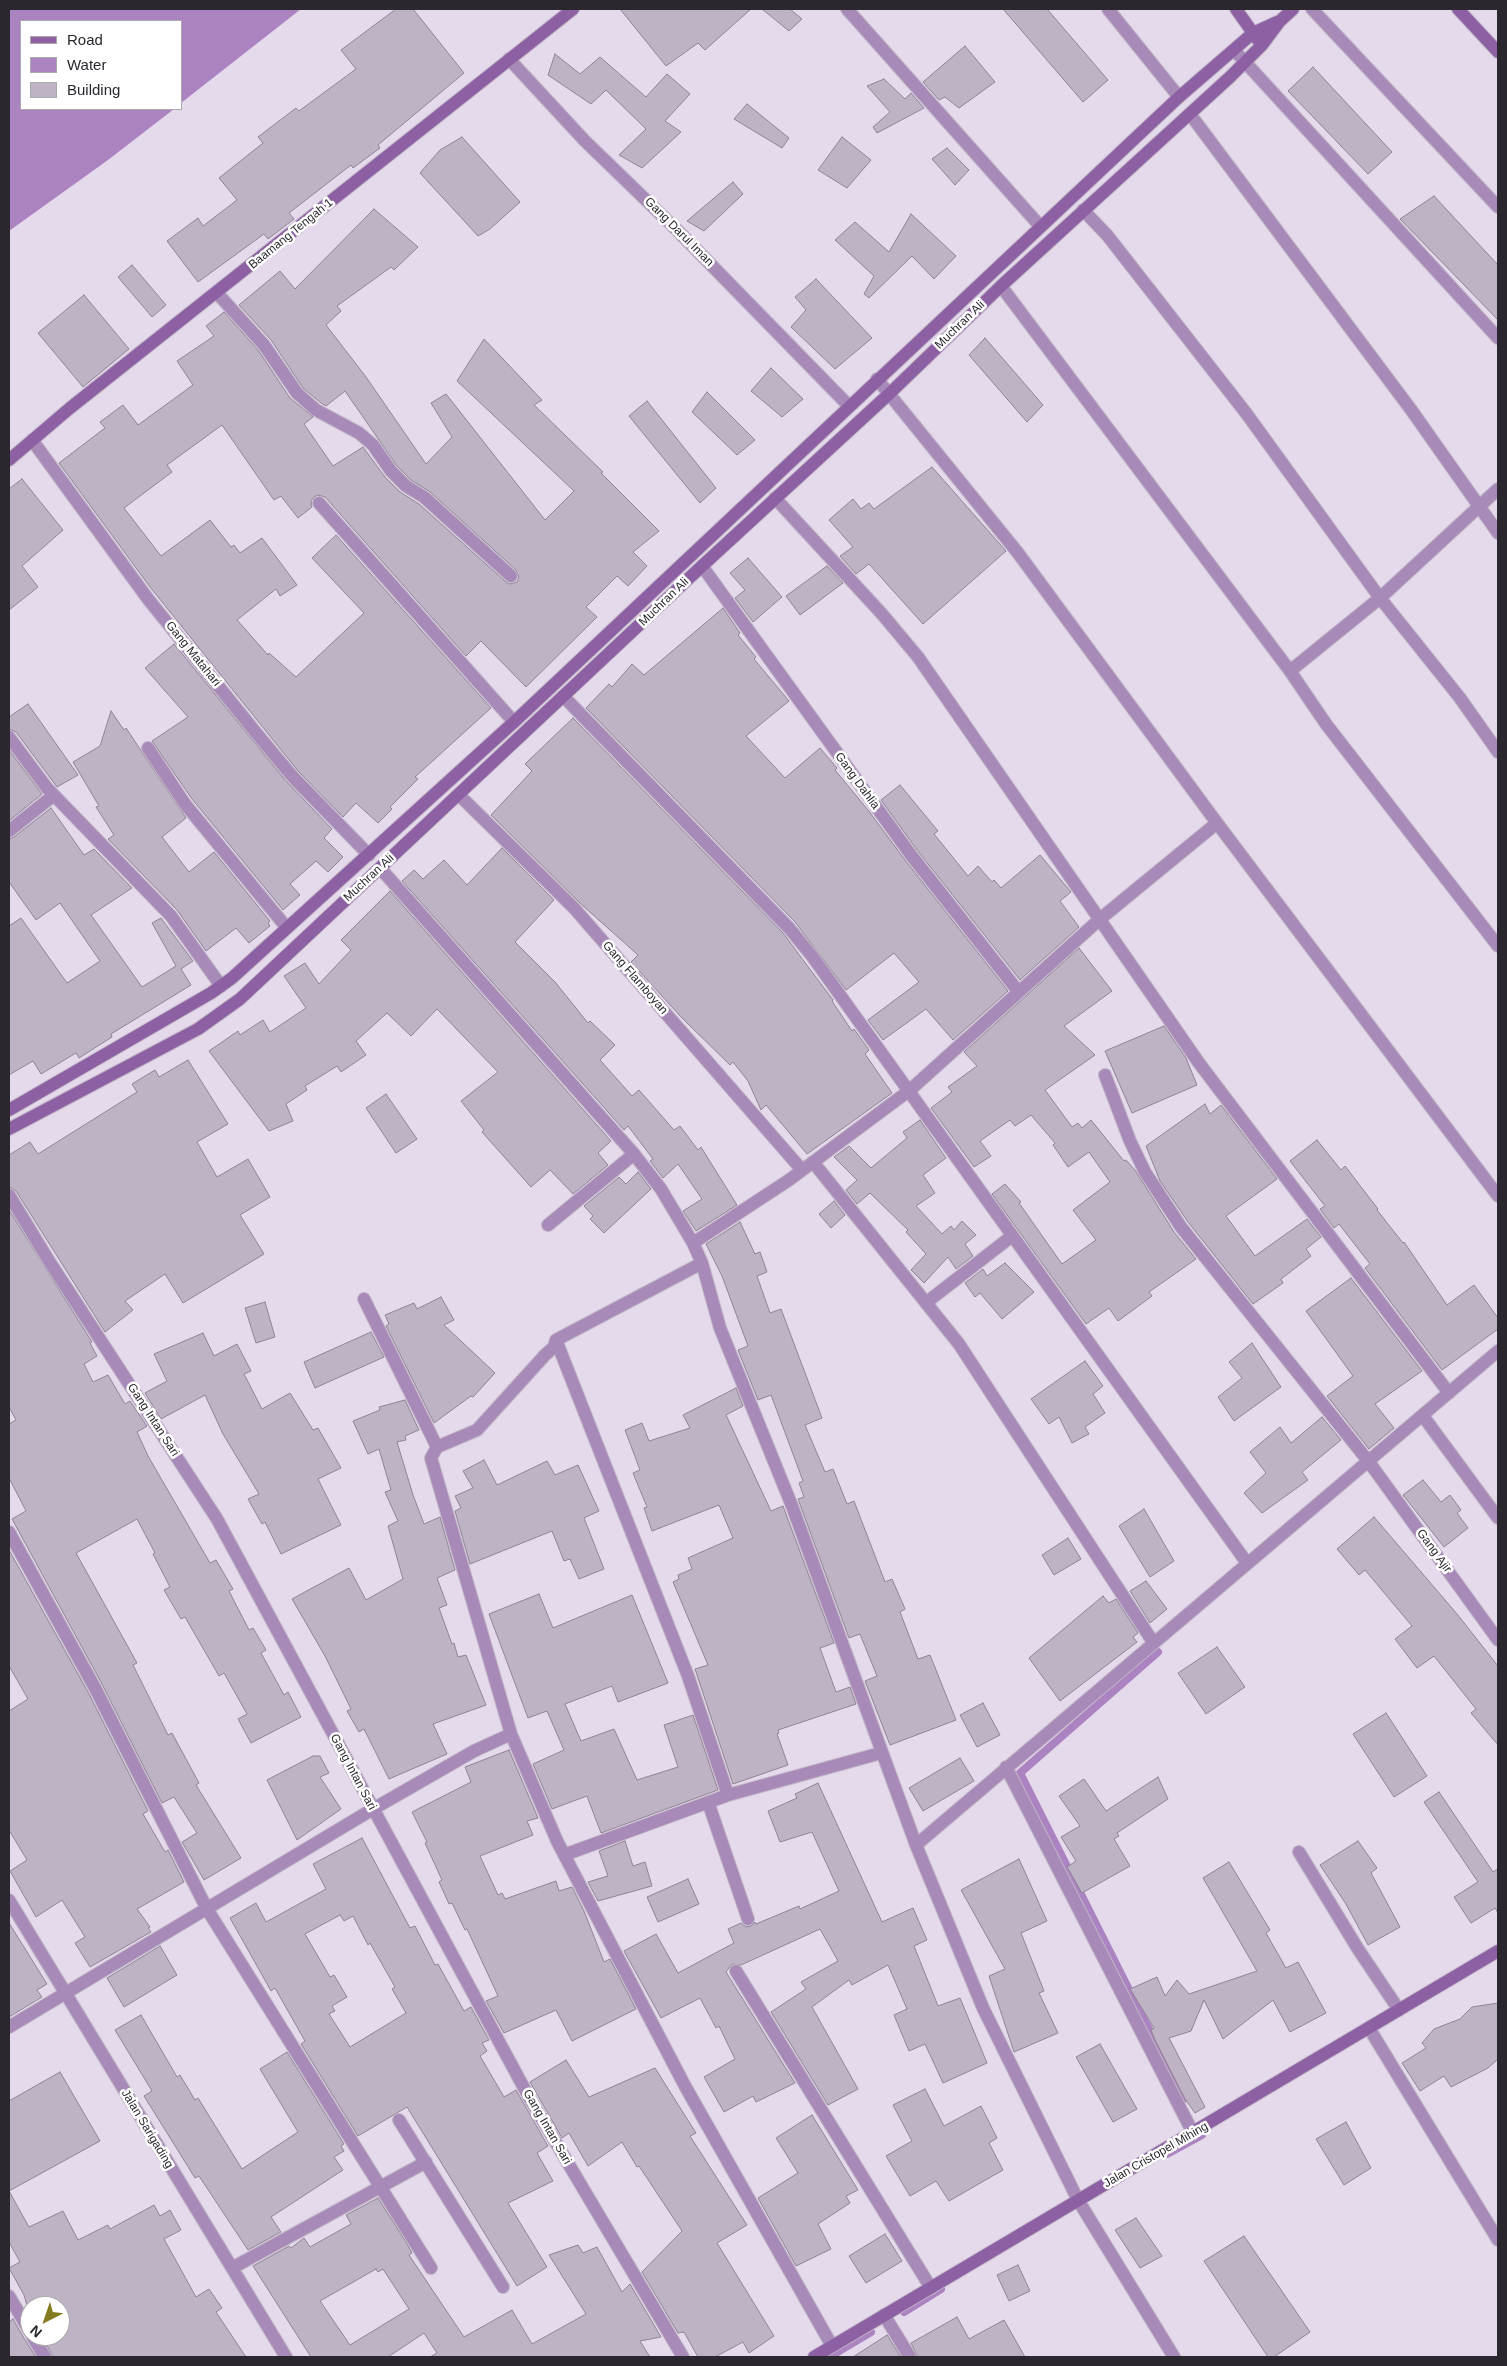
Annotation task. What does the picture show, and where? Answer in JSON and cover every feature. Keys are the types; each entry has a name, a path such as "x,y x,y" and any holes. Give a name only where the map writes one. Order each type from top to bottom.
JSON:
{"street":[{"name":"Baamang Tengah 1","path":"9,460 574,9"},
{"path":"847,9 1040,226"},
{"path":"1108,9 1179,97"},
{"path":"1236,9 1262,45"},
{"name":"Muchran Ali","path":"9,1129 198,1029 240,999 702,566 889,394 1001,286 1190,114 1262,45 1280,21 1293,9"},
{"path":"1312,9 1498,207"},
{"path":"1458,9 1498,52"},
{"name":"Muchran Ali","path":"9,1110 222,986 514,722 1179,97 1253,34 1280,21"},
{"path":"1234,50 1375,201 1498,338"},
{"name":"Gang Darul Iman","path":"509,59 586,141 680,232 849,406"},
{"path":"1190,114 1407,403 1498,533"},
{"path":"1083,210 1107,235 1246,413 1380,598 1460,698 1498,752"},
{"path":"1001,286 1290,671 1326,724 1498,946"},
{"path":"216,293 264,344 297,393 316,410 359,433 374,445 391,471 406,486 424,497 511,576"},
{"path":"877,380 1018,553 1216,823 1498,1196"},
{"name":"Gang Matahari","path":"32,440 148,598 256,734 292,776 368,855"},
{"path":"1290,671 1380,598 1480,508 1498,489"},
{"path":"776,498 882,614 918,657 1200,1063 1450,1394"},
{"path":"319,503 385,580 514,722"},
{"name":"Gang Dahlia","path":"702,566 912,855 1018,991"},
{"path":"564,697 789,928 832,983 910,1090 1012,1236 1105,1362 1247,1563"},
{"path":"9,737 54,795 171,916 222,986"},
{"path":"148,748 185,804 287,928"},
{"name":"Gang Flamboyan","path":"459,794 568,901 802,1170"},
{"path":"9,832 54,795"},
{"path":"693,1243 802,1170 910,1090 1100,919 1216,823"},
{"path":"380,868 634,1154 661,1189 693,1243 702,1263 720,1328 792,1506 881,1753 916,1845 983,2008 1078,2200 1174,2357"},
{"name":"Gang Ajir","path":"1105,1075 1130,1141 1145,1172 1181,1227 1369,1462 1498,1640"},
{"path":"548,1226 634,1154"},
{"path":"813,1162 959,1344 1153,1642"},
{"name":"Gang Intan Sari","path":"9,1195 49,1261 212,1510 530,2099 683,2357"},
{"path":"926,1302 1012,1236"},
{"path":"702,1263 556,1340 554,1347 477,1430 437,1447 430,1458 511,1734 564,1855 680,2077 832,2346"},
{"path":"364,1299 437,1447"},
{"path":"556,1340 688,1676 728,1795"},
{"path":"916,1845 1153,1642 1450,1394 1498,1351"},
{"path":"1423,1416 1498,1518"},
{"path":"9,1532 95,1688 207,1909 431,2268"},
{"path":"9,2027 373,1809 484,1745 511,1734"},
{"path":"564,1855 728,1795 881,1753"},
{"path":"1006,1768 1193,2133"},
{"path":"708,1802 748,1919"},
{"path":"1299,1852 1358,1949 1399,2010"},
{"name":"Jalan Sarigading","path":"9,1900 286,2357"},
{"name":"Jalan Cristopel Mihing","path":"814,2357 1498,1951"},
{"path":"736,1971 931,2288"},
{"path":"1369,2028 1498,2240"},
{"path":"399,2120 503,2287"},
{"path":"232,2268 382,2188 426,2162"},
{"path":"9,2296 20,2315"},
{"path":"884,2315 910,2357"},
{"path":"38,2346 45,2357"}],"water":[{"path":"9,9 301,9 182,102 182,20 20,20 20,110 173,110 108,160 9,231"}],"building":[{"path":"396,9 413,9 464,73 378,145 380,148 353,168 351,165 289,213 294,219 268,239 264,234 198,282 167,241 198,218 203,226 237,200 219,178 263,143 258,137 296,108 299,111 356,69 341,50"},
{"path":"620,9 751,9 705,50 698,43 666,66"},
{"path":"762,9 790,9 802,19 789,31"},
{"path":"1003,9 1047,9 1108,80 1083,102"},
{"path":"965,46 995,82 959,108 945,97 939,100 923,82"},
{"path":"555,54 580,74 600,57 646,97 667,74 690,94 665,121 681,132 642,168 619,155 646,129 606,90 591,104 548,75"},
{"path":"1313,67 1392,152 1368,174 1288,91"},
{"path":"884,79 905,99 911,93 924,108 877,133 873,127 890,112 867,86"},
{"path":"747,104 789,138 782,148 734,119"},
{"path":"462,137 520,202 490,229 478,236 420,173 440,150"},
{"path":"842,137 871,160 847,188 818,170"},
{"path":"947,148 969,170 955,185 932,159"},
{"path":"733,182 743,194 704,231 687,221"},
{"path":"1434,196 1498,265 1498,320 1400,219"},
{"path":"374,209 418,247 394,270 391,267 337,306 341,311 326,325 366,377 426,464 452,437 431,403 446,394 545,520 574,491 457,381 484,339 542,400 534,405 603,472 601,473 659,531 633,552 647,566 628,586 617,576 586,607 597,617 526,687 481,641 466,656 325,497 318,495 314,497 311,501 312,507 298,518 281,496 274,500 222,425 167,465 172,472 124,508 161,556 210,520 231,547 234,545 240,553 262,538 297,585 280,596 276,589 237,620 268,655 269,653 296,677 364,613 312,558 336,535 491,708 415,777 418,779 390,807 392,809 378,823 356,803 343,817 298,771 150,587 59,463 105,428 100,422 123,405 138,425 193,385 177,361 214,336 206,326 224,312 258,350 290,398 313,417 304,424 333,466 363,447 385,477 400,492 419,504 506,582 510,584 517,582 519,577 516,570 429,491 411,480 397,466 345,391 326,406 321,403 303,388 271,340 239,305 280,271 295,289"},
{"path":"911,214 956,256 934,279 912,256 869,298 864,294 874,276 835,240 855,222 889,252"},
{"path":"132,265 166,305 152,317 118,277"},
{"path":"816,279 872,338 835,369 791,327 806,310 795,297"},
{"path":"84,295 129,349 83,387 38,333"},
{"path":"985,338 1043,405 1027,422 969,355"},
{"path":"771,368 803,399 782,417 751,391"},
{"path":"707,392 755,440 737,455 692,412"},
{"path":"647,401 716,488 700,503 629,416"},
{"path":"932,467 1006,551 923,624 869,564 856,574 840,556 853,547 829,520 853,499 861,509 869,503 874,509"},
{"path":"22,479 63,530 22,566 38,587 9,610 9,489"},
{"path":"748,558 782,597 753,622 735,598 745,590 730,573"},
{"path":"827,566 843,583 800,615 786,596"},
{"path":"723,608 740,633 738,635 756,657 754,659 789,701 746,736 785,778 820,748 837,768 835,770 1008,991 953,1040 926,1009 883,1040 868,1020 919,982 894,953 846,990 795,922 586,708 609,684 612,687 632,664 644,675"},
{"path":"174,644 286,781 332,829 324,838 343,857 328,872 316,861 290,884 300,895 283,910 192,799 152,741 188,717 145,668"},
{"path":"28,704 78,775 57,787 16,732 9,729 9,717"},
{"path":"111,711 124,730 126,728 186,818 162,837 189,872 214,852 270,921 268,923 270,926 249,943 236,928 206,951 177,910 108,839 114,835 96,807 99,806 73,762 100,746"},
{"path":"573,718 783,933 833,1000 852,1031 854,1029 869,1050 865,1054 892,1093 807,1154 766,1105 761,1110 748,1081 733,1062 730,1065 682,1018 631,962 638,955 582,905 491,815 532,771 525,764"},
{"path":"9,750 42,794 9,821"},
{"path":"900,785 938,831 934,834 968,876 978,866 992,882 994,880 1001,888 1040,855 1071,892 1060,901 1079,927 1020,980 917,850 881,800"},
{"path":"51,808 84,855 94,849 132,888 91,915 142,987 176,966 152,923 161,918 193,961 181,969 191,985 111,1034 112,1037 79,1058 76,1053 41,1074 33,1061 9,1075 9,926 21,918 67,983 100,961 60,903 36,920 9,882 9,839"},
{"path":"502,848 554,900 515,942 555,982 588,1023 590,1021 615,1045 600,1060 632,1096 639,1090 674,1130 680,1126 698,1150 701,1147 737,1205 696,1231 683,1211 702,1199 678,1164 663,1178 650,1161 653,1159 628,1126 624,1130 402,881 414,870 423,879 444,860 467,885"},
{"path":"390,891 611,1141 598,1153 608,1165 573,1194 550,1170 531,1187 482,1132 484,1130 461,1101 498,1072 437,1009 411,1036 387,1013 356,1041 366,1055 341,1072 337,1066 305,1086 307,1090 286,1104 293,1121 269,1131 209,1051 238,1031 240,1035 263,1020 270,1032 306,1008 284,976 305,963 319,984 351,950 341,940"},
{"path":"1079,948 1112,991 1064,1026 1095,1055 1045,1090 1072,1127 1078,1123 1082,1128 1091,1120 1124,1161 1126,1160 1135,1170 1174,1232 1196,1259 1149,1292 1152,1296 1118,1321 1109,1308 1086,1324 992,1194 1005,1184 1021,1202 1019,1203 1062,1264 1096,1240 1073,1210 1110,1182 1089,1152 1068,1167 1053,1145 1055,1143 1031,1115 1015,1126 1010,1120 980,1141 991,1156 974,1167 931,1108 952,1092 948,1087 977,1066 964,1052"},
{"path":"1164,1026 1186,1058 1197,1085 1132,1113 1105,1051"},
{"path":"188,1060 228,1124 197,1142 217,1177 248,1159 270,1197 240,1215 264,1254 183,1303 165,1274 125,1301 133,1310 105,1332 16,1191 9,1187 9,1155 30,1142 38,1154 137,1092 132,1084 155,1070 159,1077"},
{"path":"386,1094 417,1139 396,1153 366,1108"},
{"path":"1205,1104 1210,1114 1221,1105 1277,1179 1226,1216 1255,1256 1307,1219 1321,1237 1306,1249 1311,1256 1281,1279 1283,1283 1253,1304 1188,1222 1160,1181 1146,1146"},
{"path":"920,1120 946,1158 923,1175 935,1193 916,1206 942,1234 951,1226 954,1230 962,1221 976,1235 965,1244 973,1256 956,1269 948,1257 924,1283 911,1270 926,1254 906,1232 908,1230 870,1193 857,1204 846,1190 857,1180 834,1157 849,1146 871,1168 907,1138 903,1132"},
{"path":"1317,1140 1341,1170 1345,1166 1377,1210 1404,1242 1447,1305 1474,1285 1498,1318 1498,1329 1442,1370 1365,1268 1370,1264 1339,1224 1334,1228 1320,1209 1325,1206 1290,1161"},
{"path":"638,1172 651,1189 604,1233 590,1219 593,1216 584,1206 619,1177 626,1184"},
{"path":"834,1201 845,1215 831,1228 819,1214"},
{"path":"9,1210 92,1342 90,1343 97,1356 84,1364 93,1382 108,1375 125,1404 130,1401 147,1426 137,1432 148,1456 210,1563 216,1560 233,1589 229,1591 249,1630 253,1628 266,1650 261,1653 284,1695 288,1692 301,1717 251,1743 238,1719 247,1714 224,1673 219,1676 185,1617 181,1619 164,1590 170,1587 137,1519 76,1553 137,1663 133,1665 168,1735 172,1733 199,1783 196,1785 241,1858 204,1880 182,1842 197,1833 174,1797 162,1803 102,1684 12,1519 26,1511 9,1478 9,1424 16,1420 9,1407"},
{"path":"740,1222 755,1254 760,1252 767,1272 757,1276 770,1313 781,1309 822,1418 805,1425 825,1472 833,1469 847,1504 854,1501 885,1582 892,1579 905,1609 900,1612 918,1659 930,1655 956,1720 890,1745 865,1681 877,1676 860,1634 849,1638 798,1499 804,1497 799,1483 803,1481 771,1395 758,1400 738,1350 748,1346 722,1276 706,1244"},
{"path":"1005,1263 1034,1292 1002,1319 980,1293 975,1297 965,1283 983,1269 987,1276"},
{"path":"1351,1278 1422,1371 1375,1404 1394,1428 1369,1449 1327,1396 1353,1376 1306,1311"},
{"path":"441,1297 454,1320 444,1325 495,1373 473,1397 471,1396 434,1423 386,1326 389,1324 385,1315 414,1303 417,1309"},
{"path":"265,1302 275,1337 256,1343 245,1308"},
{"path":"371,1332 384,1357 315,1388 304,1362"},
{"path":"203,1333 214,1356 237,1344 251,1371 244,1374 262,1409 290,1393 313,1430 318,1428 341,1468 318,1479 341,1525 281,1554 265,1522 262,1524 248,1499 259,1494 223,1434 205,1395 161,1419 145,1393 167,1381 154,1354"},
{"path":"1252,1343 1281,1387 1234,1421 1218,1397 1242,1378 1229,1362"},
{"path":"1085,1361 1103,1386 1093,1394 1105,1413 1085,1427 1089,1434 1072,1443 1059,1417 1049,1424 1031,1399"},
{"path":"736,1388 743,1406 726,1415 771,1511 783,1506 834,1643 820,1648 836,1692 850,1687 856,1704 778,1730 779,1733 777,1734 788,1765 733,1784 695,1669 708,1665 673,1582 679,1579 678,1575 692,1569 688,1558 733,1538 719,1505 652,1531 644,1508 647,1507 633,1473 640,1470 625,1430 642,1423 649,1441 690,1428 683,1415"},
{"path":"405,1400 419,1430 405,1436 406,1440 397,1442 424,1524 440,1517 455,1570 437,1578 447,1605 439,1608 458,1657 466,1655 486,1705 433,1724 447,1754 389,1779 364,1729 359,1732 347,1711 351,1709 325,1656 292,1599 349,1568 366,1600 403,1579 388,1526 398,1521 385,1492 391,1490 379,1449 368,1454 353,1421 380,1410 379,1407"},
{"path":"1322,1417 1341,1440 1302,1472 1308,1480 1262,1513 1244,1493 1266,1473 1250,1452 1280,1427 1291,1443"},
{"path":"484,1460 497,1485 547,1461 555,1475 578,1465 599,1511 584,1518 604,1569 579,1579 570,1559 564,1561 552,1531 470,1564 455,1511 461,1508 455,1496 473,1488 463,1471"},
{"path":"1423,1480 1441,1502 1450,1495 1461,1510 1457,1513 1468,1528 1444,1547 1403,1495"},
{"path":"1144,1509 1174,1561 1150,1577 1119,1526"},
{"path":"1374,1517 1457,1614 1498,1666 1498,1745 1471,1713 1476,1709 1434,1656 1417,1668 1395,1639 1412,1626 1365,1570 1359,1575 1337,1549"},
{"path":"1068,1538 1081,1559 1054,1575 1042,1555"},
{"path":"9,1550 88,1692 148,1811 143,1814 165,1852 168,1850 184,1882 137,1909 150,1927 148,1928 151,1932 90,1967 75,1943 85,1937 62,1900 36,1917 10,1871 27,1860 9,1830 9,1711 28,1699 9,1666"},
{"path":"1146,1581 1167,1609 1150,1623 1130,1591"},
{"path":"539,1594 553,1628 632,1595 668,1683 618,1702 612,1686 565,1704 581,1741 614,1729 637,1780 678,1767 664,1725 693,1715 718,1790 601,1833 587,1796 552,1809 533,1764 564,1750 547,1711 528,1718 489,1614"},
{"path":"1103,1596 1109,1603 1116,1599 1138,1633 1133,1637 1137,1642 1060,1701 1029,1658"},
{"path":"1217,1647 1245,1687 1206,1714 1178,1673"},
{"path":"983,1703 1000,1735 977,1747 960,1715"},
{"path":"1386,1713 1427,1776 1394,1797 1353,1734"},
{"path":"509,1750 538,1818 527,1821 533,1835 480,1856 498,1895 502,1893 505,1899 556,1881 559,1891 572,1887 584,1911 604,1962 610,1959 636,2009 572,2041 556,2010 504,2033 486,2001 498,1996 467,1929 465,1930 452,1903 449,1904 439,1882 442,1880 425,1843 427,1842 412,1812 471,1782 465,1767"},
{"path":"313,1756 320,1756 329,1773 320,1777 341,1809 297,1840 267,1780"},
{"path":"960,1758 974,1781 923,1811 909,1788"},
{"path":"1158,1777 1168,1799 1117,1833 1119,1836 1114,1839 1130,1866 1082,1893 1067,1867 1076,1861 1061,1837 1080,1826 1059,1796 1084,1779 1106,1811"},
{"path":"818,1783 882,1922 913,1908 927,1940 914,1946 938,2006 960,1998 987,2063 943,2083 925,2044 909,2051 894,2015 907,2009 888,1965 852,1985 849,1980 812,2007 858,2089 828,2105 771,2012 806,1989 801,1982 838,1961 820,1929 741,1965 732,1964 726,1972 795,2083 756,2102 753,2096 724,2112 704,2077 735,2059 719,2026 716,2028 700,1998 661,2018 624,1951 656,1934 678,1973 734,1943 728,1929 741,1923 746,1927 751,1926 755,1922 756,1924 799,1906 800,1909 839,1891 812,1832 780,1842 768,1811 797,1798 795,1794"},
{"path":"1439,1792 1493,1872 1498,1869 1498,1913 1495,1908 1471,1923 1454,1897 1478,1882 1424,1802"},
{"path":"362,1838 410,1928 415,1926 435,1965 438,1964 464,2011 471,2007 489,2040 482,2043 487,2051 480,2056 504,2097 516,2090 548,2146 537,2153 553,2181 508,2203 547,2267 517,2286 407,2107 358,2136 301,2044 305,2041 275,1988 271,1991 230,1918 256,1903 266,1922 326,1889 313,1864","holes":["340,1915 344,1921 353,1916 368,1945 370,1943 395,1987 392,1989 406,2013 350,2047 329,2014 335,2011 332,2006 347,1997 334,1975 330,1977 305,1934"]},
{"path":"625,1841 633,1866 645,1862 652,1886 598,1901 588,1882 608,1876 599,1851"},
{"path":"1358,1841 1377,1868 1371,1873 1400,1927 1368,1945 1346,1904 1320,1865"},
{"path":"1019,1859 1047,1921 1021,1933 1044,1991 1039,1993 1058,2033 1014,2052 989,1976 1005,1969 961,1890"},
{"path":"1229,1862 1270,1930 1266,1933 1286,1968 1298,1962 1326,2013 1290,2032 1273,2000 1223,2039 1204,2000 1191,2031 1169,2038 1205,2107 1195,2113 1185,2099 1155,2040 1151,2030 1154,2028 1130,1989 1157,1977 1165,1996 1177,1980 1189,1994 1257,1971 1203,1878"},
{"path":"688,1879 699,1904 658,1922 647,1897"},
{"path":"9,1923 47,1984 37,1990 42,1997 9,2017"},
{"path":"160,1946 177,1975 124,2007 107,1978"},
{"path":"1498,2003 1498,2059 1488,2068 1451,2087 1444,2076 1420,2091 1402,2063 1426,2048 1422,2043 1434,2029 1460,2019 1472,2007"},
{"path":"141,2015 177,2077 180,2075 195,2100 198,2098 242,2169 298,2132 260,2069 287,2052 344,2144 341,2146 344,2151 334,2157 343,2170 271,2217 281,2232 248,2250 199,2176 195,2178 144,2096 152,2091 115,2030"},
{"path":"1100,2044 1137,2109 1113,2122 1076,2057"},
{"path":"566,2060 589,2097 655,2068 696,2133 690,2136 747,2225 717,2243 774,2336 749,2353 743,2342 715,2357 698,2357 684,2332 678,2333 642,2272 682,2231 639,2166 637,2167 622,2142 588,2166 569,2133 562,2138 530,2082"},
{"path":"60,2072 100,2141 9,2191 9,2101"},
{"path":"925,2089 944,2126 981,2106 997,2138 989,2143 1003,2170 949,2201 936,2181 910,2196 886,2156 912,2141 893,2105"},
{"path":"812,2115 858,2190 846,2196 850,2203 818,2224 831,2249 796,2266 758,2198 798,2173 776,2138"},
{"path":"1346,2122 1371,2168 1344,2185 1316,2139"},
{"path":"9,2191 29,2227 63,2211 78,2240 108,2225 110,2229 154,2205 160,2216 170,2210 181,2230 164,2239 196,2297 209,2289 222,2308 216,2312 246,2357 53,2357 47,2346 70,2346 70,2296 24,2296 9,2268 20,2262 9,2242"},
{"path":"378,2198 412,2253 409,2255 464,2337 512,2310 532,2344 586,2314 549,2255 578,2245 583,2253 597,2247 622,2292 630,2284 661,2337 640,2341 650,2357 430,2357 437,2353 424,2333 388,2357 311,2357 253,2266 289,2246 291,2248 304,2238 310,2247 351,2224 346,2215","holes":["376,2269 378,2272 383,2269 409,2309 350,2345 320,2301"]},
{"path":"1136,2218 1162,2256 1140,2268 1115,2230"},
{"path":"885,2234 902,2261 866,2283 849,2256"},
{"path":"1244,2236 1310,2332 1274,2357 1268,2357 1204,2261"},
{"path":"1018,2265 1030,2291 1009,2301 997,2275"},
{"path":"957,2317 969,2339 1004,2320 1025,2357 918,2357 911,2343"},
{"path":"13,2319 20,2331 20,2346 29,2346 36,2357 9,2357 9,2322"},
{"path":"887,2335 901,2357 853,2357"}],"waterway":[{"path":"1158,1652 1020,1773 1184,2099"},
{"path":"1167,2154 1202,2135"},
{"path":"904,2312 941,2289"},
{"path":"829,2357 871,2332"}]}
